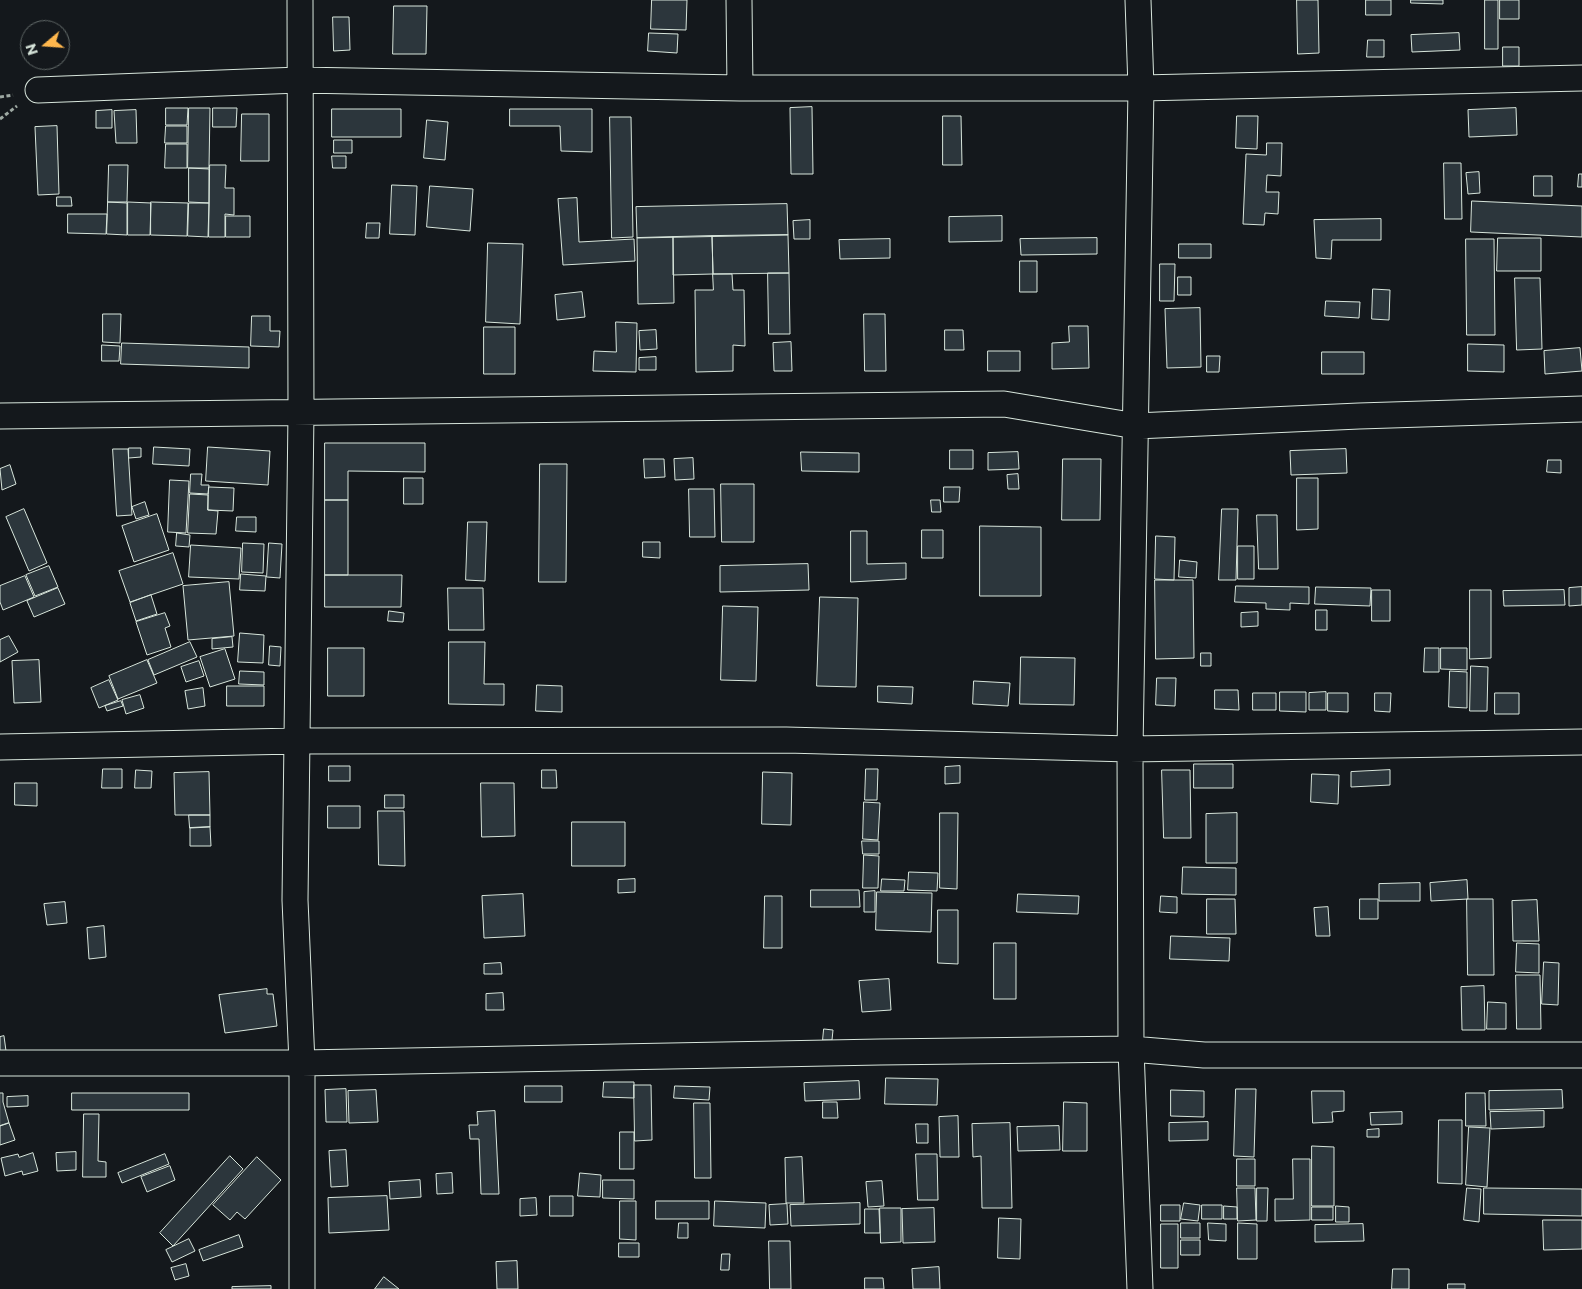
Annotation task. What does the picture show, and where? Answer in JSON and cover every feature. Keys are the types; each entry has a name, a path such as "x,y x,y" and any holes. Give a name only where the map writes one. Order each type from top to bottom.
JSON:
{"street":[{"path":"300,0 301,412 295,900 302,1063 302,1289"},
{"path":"738,0 740,88"},
{"path":"1138,0 1141,88 1130,749 1131,1050 1140,1289"},
{"path":"38,90 299,80 740,88 1141,88 1582,78"},
{"path":"0,416 1004,404 1136,426 1358,416 1582,409"},
{"path":"0,747 297,740 786,740 1130,749 1582,742"},
{"path":"0,1063 302,1063 880,1052 1131,1050 1204,1055 1582,1055"}],"building":[{"path":"652,0 687,0 686,30 651,29"},
{"path":"1297,0 1318,0 1319,53 1298,54"},
{"path":"1366,0 1391,0 1391,15 1366,15"},
{"path":"1411,0 1443,0 1443,4 1411,3"},
{"path":"1485,0 1498,0 1498,49 1485,49"},
{"path":"1500,0 1519,0 1519,19 1500,19"},
{"path":"394,6 427,6 426,54 393,54"},
{"path":"333,17 349,17 350,50 334,51"},
{"path":"649,33 678,34 677,53 648,51"},
{"path":"1459,33 1460,50 1412,52 1411,35"},
{"path":"1368,40 1384,40 1384,57 1367,57"},
{"path":"1503,47 1519,47 1519,66 1503,66"},
{"path":"812,107 813,174 791,174 790,108"},
{"path":"166,108 188,108 187,125 166,125"},
{"path":"189,108 210,108 209,168 188,168"},
{"path":"213,108 237,108 236,127 213,127"},
{"path":"1516,108 1517,135 1469,137 1468,110"},
{"path":"332,109 401,109 401,137 332,137"},
{"path":"510,109 592,109 592,152 561,151 560,126 510,126"},
{"path":"112,110 112,128 96,128 96,111"},
{"path":"136,110 137,143 116,143 114,111"},
{"path":"242,114 269,114 269,161 241,161"},
{"path":"943,116 961,116 962,165 943,165"},
{"path":"1237,116 1258,116 1257,149 1236,148"},
{"path":"610,117 631,117 633,237 612,238"},
{"path":"427,120 448,122 445,160 424,158"},
{"path":"57,126 59,194 38,195 35,127"},
{"path":"166,126 187,126 187,143 165,143"},
{"path":"334,140 352,140 352,153 334,153"},
{"path":"1267,143 1282,143 1281,176 1267,175 1266,192 1279,192 1278,214 1265,213 1264,225 1243,224 1246,154 1266,155"},
{"path":"166,144 187,144 187,168 165,168"},
{"path":"332,156 346,156 346,168 333,168"},
{"path":"1444,163 1461,163 1462,219 1445,219"},
{"path":"109,165 128,165 127,202 108,202"},
{"path":"210,165 226,165 225,188 234,188 234,215 225,214 225,237 209,237"},
{"path":"189,168 209,169 209,203 189,202"},
{"path":"1479,172 1480,193 1468,194 1466,173"},
{"path":"1579,174 1582,174 1582,187 1578,187"},
{"path":"1534,176 1552,176 1552,196 1534,196"},
{"path":"392,185 417,186 415,235 390,234"},
{"path":"430,186 473,189 470,231 427,227"},
{"path":"57,197 71,197 72,206 57,206"},
{"path":"577,198 579,242 634,239 635,261 563,265 558,199"},
{"path":"1472,201 1582,206 1582,237 1471,232"},
{"path":"108,202 127,203 127,235 107,234"},
{"path":"128,202 151,203 150,235 128,235"},
{"path":"151,202 188,203 187,236 151,235"},
{"path":"189,203 209,203 208,237 188,236"},
{"path":"787,204 788,235 637,238 636,207"},
{"path":"68,214 107,214 106,234 68,233"},
{"path":"226,216 250,216 250,237 226,237"},
{"path":"1002,216 1002,241 949,242 949,217"},
{"path":"1381,219 1381,240 1332,240 1331,259 1316,258 1314,220"},
{"path":"810,220 810,239 794,239 793,221"},
{"path":"367,223 380,223 379,238 366,238"},
{"path":"788,235 789,273 713,274 712,236"},
{"path":"712,236 713,274 673,275 673,237"},
{"path":"673,237 674,303 638,304 637,238"},
{"path":"1097,238 1097,254 1021,255 1020,239"},
{"path":"1498,238 1541,238 1541,271 1497,271"},
{"path":"890,239 890,258 840,259 839,240"},
{"path":"1466,239 1494,239 1495,335 1467,335"},
{"path":"488,243 523,244 520,324 486,322"},
{"path":"1179,244 1211,244 1211,258 1179,258"},
{"path":"1020,261 1037,261 1037,292 1020,292"},
{"path":"1160,264 1175,264 1174,301 1160,301"},
{"path":"768,273 789,273 790,334 769,334"},
{"path":"713,274 732,274 733,290 744,290 745,346 733,345 733,371 696,372 695,290 713,290"},
{"path":"1178,277 1191,277 1191,295 1178,295"},
{"path":"1515,278 1540,278 1542,349 1517,350"},
{"path":"1373,289 1390,290 1389,320 1372,319"},
{"path":"582,292 585,317 557,320 555,295"},
{"path":"1326,301 1360,302 1359,318 1325,316"},
{"path":"1200,308 1201,367 1167,368 1165,309"},
{"path":"103,314 121,314 120,343 103,342"},
{"path":"864,314 885,314 886,371 865,371"},
{"path":"252,316 270,316 270,331 280,331 279,347 251,346"},
{"path":"616,322 637,323 636,372 593,371 594,351 616,352"},
{"path":"1069,326 1088,326 1089,368 1052,369 1052,343 1069,342"},
{"path":"484,327 515,327 515,374 484,374"},
{"path":"656,330 657,349 640,350 639,331"},
{"path":"945,330 963,330 964,350 945,350"},
{"path":"791,342 792,371 774,371 773,343"},
{"path":"122,343 249,347 249,368 121,364"},
{"path":"1468,344 1504,345 1504,372 1468,371"},
{"path":"102,345 120,346 119,361 102,361"},
{"path":"1580,348 1582,371 1545,374 1544,351"},
{"path":"988,351 1020,351 1020,371 988,371"},
{"path":"1322,352 1364,352 1364,374 1322,374"},
{"path":"1207,356 1220,356 1219,372 1207,372"},
{"path":"656,357 656,370 639,370 639,358"},
{"path":"325,443 425,443 425,472 348,471 348,500 325,500"},
{"path":"154,447 190,449 189,466 153,464"},
{"path":"208,447 270,451 268,485 206,481"},
{"path":"129,448 141,448 141,457 129,458"},
{"path":"113,449 128,449 132,515 117,516"},
{"path":"1346,449 1347,473 1291,475 1290,451"},
{"path":"950,450 973,450 973,469 950,469"},
{"path":"801,452 859,453 859,472 802,471"},
{"path":"1018,452 1019,469 988,470 988,453"},
{"path":"693,458 694,479 675,480 674,459"},
{"path":"644,459 664,459 665,477 645,478"},
{"path":"1063,459 1101,459 1100,520 1062,520"},
{"path":"1548,460 1561,460 1561,473 1547,472"},
{"path":"540,464 567,464 566,582 539,582"},
{"path":"10,465 16,484 2,490 0,469"},
{"path":"191,474 202,474 201,485 209,485 208,494 190,493"},
{"path":"1018,474 1019,489 1008,489 1007,475"},
{"path":"404,478 423,478 423,504 404,504"},
{"path":"1297,478 1318,478 1318,529 1297,530"},
{"path":"170,480 189,481 186,533 168,532"},
{"path":"721,484 754,484 754,542 722,542"},
{"path":"209,487 234,488 233,511 208,510"},
{"path":"944,487 960,487 959,502 944,502"},
{"path":"689,489 714,489 715,537 690,537"},
{"path":"190,494 208,495 208,510 218,511 216,534 188,533"},
{"path":"325,500 348,500 348,575 325,575"},
{"path":"931,500 940,500 941,512 932,512"},
{"path":"145,502 149,515 136,519 132,507"},
{"path":"24,509 47,563 29,571 6,517"},
{"path":"1222,509 1238,509 1236,580 1219,580"},
{"path":"157,514 169,550 134,562 122,526"},
{"path":"1257,515 1277,515 1278,569 1259,569"},
{"path":"237,517 256,517 256,532 236,531"},
{"path":"468,522 487,522 485,581 466,580"},
{"path":"980,526 1041,527 1041,596 980,596"},
{"path":"922,530 943,530 943,558 922,558"},
{"path":"851,531 867,531 867,564 906,563 906,579 851,582"},
{"path":"177,533 190,535 189,547 176,546"},
{"path":"1156,536 1175,537 1174,580 1155,579"},
{"path":"643,542 660,542 660,558 643,557"},
{"path":"243,543 264,544 263,573 242,572"},
{"path":"269,543 282,544 280,578 267,577"},
{"path":"191,545 241,548 239,579 189,577"},
{"path":"1238,546 1254,546 1254,579 1238,579"},
{"path":"173,553 183,584 130,602 119,571"},
{"path":"1180,560 1197,562 1196,578 1179,577"},
{"path":"808,564 809,590 720,592 720,566"},
{"path":"49,566 58,587 35,596 26,575"},
{"path":"241,574 266,576 265,591 240,590"},
{"path":"325,575 402,575 401,607 325,607"},
{"path":"25,576 34,597 3,610 0,602 0,586"},
{"path":"1155,580 1193,580 1194,658 1156,659"},
{"path":"229,582 234,636 188,640 183,586"},
{"path":"1236,586 1309,587 1309,604 1290,603 1290,610 1266,609 1266,603 1235,602"},
{"path":"1316,587 1371,588 1370,606 1315,604"},
{"path":"1582,587 1582,605 1569,606 1569,588"},
{"path":"58,588 65,604 34,617 27,601"},
{"path":"448,588 483,588 484,630 449,630"},
{"path":"1372,590 1390,590 1390,621 1372,621"},
{"path":"1470,590 1491,590 1491,658 1470,659"},
{"path":"1564,590 1565,605 1504,606 1503,591"},
{"path":"151,595 157,614 136,621 130,603"},
{"path":"820,597 858,598 856,687 817,686"},
{"path":"723,606 758,607 756,681 721,680"},
{"path":"1316,610 1327,610 1327,630 1316,630"},
{"path":"389,611 404,613 403,622 388,621"},
{"path":"1258,612 1258,626 1241,627 1241,613"},
{"path":"165,613 170,626 165,628 171,647 147,655 136,622"},
{"path":"240,633 264,635 263,663 238,662"},
{"path":"9,636 18,652 0,662 0,640"},
{"path":"232,637 233,647 212,649 212,639"},
{"path":"190,642 197,657 154,675 148,660"},
{"path":"449,642 485,642 484,684 504,684 504,705 449,704"},
{"path":"270,646 281,647 280,666 269,665"},
{"path":"328,648 364,648 364,696 328,696"},
{"path":"1425,648 1439,648 1439,672 1424,672"},
{"path":"1441,648 1467,648 1467,670 1441,669"},
{"path":"225,649 235,679 210,687 200,657"},
{"path":"1201,653 1211,653 1211,666 1201,666"},
{"path":"1021,657 1075,658 1074,705 1020,704"},
{"path":"39,660 41,702 14,703 12,661"},
{"path":"147,660 157,683 118,699 109,676"},
{"path":"199,661 204,676 186,682 181,667"},
{"path":"1471,666 1488,667 1487,711 1470,711"},
{"path":"240,671 264,672 264,685 239,684"},
{"path":"1450,671 1467,672 1467,708 1449,707"},
{"path":"1157,678 1176,678 1175,706 1156,705"},
{"path":"109,680 118,700 99,708 91,688"},
{"path":"974,681 1010,683 1008,706 973,704"},
{"path":"537,685 562,686 562,712 536,711"},
{"path":"227,686 264,686 264,706 227,706"},
{"path":"878,686 913,687 912,704 878,702"},
{"path":"203,688 205,706 188,709 185,691"},
{"path":"1215,690 1238,690 1239,710 1215,709"},
{"path":"1280,692 1306,692 1306,712 1280,711"},
{"path":"1326,692 1326,710 1309,710 1309,693"},
{"path":"1253,693 1276,693 1276,710 1253,710"},
{"path":"1328,693 1348,693 1348,712 1328,711"},
{"path":"1375,693 1391,693 1390,712 1375,711"},
{"path":"1495,693 1519,693 1519,714 1495,714"},
{"path":"140,695 144,708 126,714 122,700"},
{"path":"121,701 123,706 107,711 105,706"},
{"path":"1194,764 1233,764 1233,788 1194,788"},
{"path":"329,766 350,766 350,781 329,781"},
{"path":"960,766 960,783 945,784 945,767"},
{"path":"103,769 122,769 122,788 102,788"},
{"path":"866,769 878,769 877,800 865,800"},
{"path":"136,770 152,771 151,788 135,788"},
{"path":"542,770 556,770 557,788 542,788"},
{"path":"1162,770 1190,770 1191,838 1164,838"},
{"path":"1390,770 1390,785 1351,787 1351,772"},
{"path":"209,772 210,815 175,815 174,773"},
{"path":"763,772 792,773 791,825 762,824"},
{"path":"1312,774 1339,775 1338,804 1311,802"},
{"path":"15,783 37,783 37,806 15,805"},
{"path":"481,783 514,783 515,836 482,837"},
{"path":"385,795 404,795 404,808 385,808"},
{"path":"864,802 880,803 878,840 863,839"},
{"path":"328,806 360,806 360,828 328,828"},
{"path":"378,811 404,811 405,866 379,865"},
{"path":"940,813 958,813 957,889 940,888"},
{"path":"1237,813 1237,863 1206,863 1206,814"},
{"path":"189,815 210,815 210,827 190,828"},
{"path":"572,822 625,822 625,866 572,866"},
{"path":"210,827 211,846 190,846 190,828"},
{"path":"862,841 879,841 879,854 863,854"},
{"path":"864,855 879,856 878,888 863,888"},
{"path":"1183,867 1236,868 1236,895 1182,894"},
{"path":"909,872 938,873 937,891 908,890"},
{"path":"635,879 635,892 618,893 618,880"},
{"path":"882,879 905,880 904,891 881,891"},
{"path":"1467,880 1468,899 1431,901 1430,883"},
{"path":"1420,883 1420,901 1379,901 1379,884"},
{"path":"811,890 859,890 860,907 811,907"},
{"path":"875,891 875,912 864,912 864,892"},
{"path":"877,892 932,893 931,932 876,930"},
{"path":"523,894 525,936 484,938 482,896"},
{"path":"1018,894 1079,896 1078,914 1017,912"},
{"path":"765,896 782,896 782,948 764,948"},
{"path":"1161,896 1177,897 1177,913 1160,912"},
{"path":"1207,899 1235,899 1236,934 1207,934"},
{"path":"1360,899 1378,899 1378,919 1360,919"},
{"path":"1467,899 1493,899 1494,975 1468,975"},
{"path":"1537,900 1539,941 1513,941 1512,901"},
{"path":"65,902 67,923 47,925 44,904"},
{"path":"1328,907 1330,936 1316,936 1314,908"},
{"path":"938,910 958,910 958,964 938,963"},
{"path":"104,926 106,957 89,959 87,928"},
{"path":"1171,936 1230,938 1229,961 1170,959"},
{"path":"994,943 1016,943 1016,999 994,999"},
{"path":"1517,943 1539,944 1539,973 1516,972"},
{"path":"1544,962 1559,963 1558,1005 1542,1004"},
{"path":"501,963 502,974 484,974 484,964"},
{"path":"1516,975 1540,975 1541,1029 1517,1029"},
{"path":"889,979 891,1010 862,1012 859,981"},
{"path":"1484,986 1485,1030 1462,1030 1461,987"},
{"path":"267,989 267,994 273,994 277,1026 225,1033 219,995"},
{"path":"503,993 504,1010 486,1010 486,994"},
{"path":"1488,1002 1506,1003 1506,1029 1487,1029"},
{"path":"824,1029 833,1030 832,1040 823,1040"},
{"path":"4,1036 6,1051 0,1052 0,1037"},
{"path":"886,1078 938,1079 937,1105 885,1104"},
{"path":"859,1081 860,1099 805,1101 804,1083"},
{"path":"604,1082 634,1082 634,1098 603,1097"},
{"path":"634,1085 651,1085 652,1140 635,1141"},
{"path":"525,1086 562,1086 562,1102 525,1102"},
{"path":"675,1086 710,1087 709,1100 674,1098"},
{"path":"346,1089 347,1122 326,1122 325,1090"},
{"path":"1236,1089 1256,1089 1254,1157 1234,1156"},
{"path":"376,1090 378,1122 349,1123 348,1091"},
{"path":"1171,1090 1204,1091 1204,1117 1171,1116"},
{"path":"1562,1090 1563,1108 1489,1110 1489,1091"},
{"path":"1312,1091 1344,1091 1344,1111 1332,1112 1333,1122 1313,1123"},
{"path":"0,1093 3,1093 3,1102 9,1123 0,1126"},
{"path":"72,1093 189,1093 189,1110 72,1110"},
{"path":"1466,1093 1485,1093 1486,1126 1466,1126"},
{"path":"28,1096 28,1106 7,1107 7,1097"},
{"path":"823,1102 837,1102 838,1118 823,1118"},
{"path":"1064,1102 1087,1103 1087,1151 1063,1151"},
{"path":"694,1103 710,1103 711,1178 695,1178"},
{"path":"495,1111 499,1194 481,1194 479,1139 470,1139 469,1125 478,1125 477,1112"},
{"path":"1544,1111 1544,1127 1491,1129 1490,1112"},
{"path":"1402,1112 1402,1124 1371,1125 1370,1113"},
{"path":"84,1114 99,1114 98,1161 106,1162 106,1177 83,1177"},
{"path":"958,1116 959,1157 940,1157 939,1117"},
{"path":"1439,1120 1462,1120 1462,1184 1438,1183"},
{"path":"1208,1122 1208,1140 1169,1141 1169,1123"},
{"path":"9,1123 15,1140 0,1145 0,1126"},
{"path":"1010,1123 1012,1208 982,1208 981,1156 973,1157 972,1124"},
{"path":"916,1124 928,1124 928,1143 917,1143"},
{"path":"1059,1126 1060,1150 1018,1151 1017,1127"},
{"path":"1469,1127 1490,1128 1487,1187 1466,1185"},
{"path":"1379,1129 1379,1137 1367,1137 1367,1130"},
{"path":"620,1132 634,1132 634,1169 620,1169"},
{"path":"1312,1146 1334,1147 1334,1206 1312,1206"},
{"path":"346,1150 348,1186 331,1187 329,1151"},
{"path":"76,1152 76,1170 57,1171 56,1153"},
{"path":"33,1153 38,1171 23,1175 22,1171 5,1176 1,1158 18,1154 19,1157"},
{"path":"165,1154 169,1164 122,1183 118,1173"},
{"path":"916,1154 937,1154 938,1200 918,1200"},
{"path":"230,1156 243,1169 173,1246 160,1233"},
{"path":"257,1157 281,1180 245,1219 237,1212 230,1220 213,1205"},
{"path":"802,1157 804,1203 786,1203 785,1158"},
{"path":"1237,1159 1255,1159 1255,1186 1237,1186"},
{"path":"1293,1159 1310,1159 1310,1220 1275,1221 1275,1199 1293,1199"},
{"path":"170,1166 175,1180 147,1192 141,1177"},
{"path":"452,1173 453,1193 437,1194 436,1174"},
{"path":"580,1173 601,1175 600,1197 578,1196"},
{"path":"420,1180 421,1197 390,1199 389,1182"},
{"path":"603,1180 634,1180 634,1199 603,1198"},
{"path":"882,1181 884,1206 868,1207 866,1182"},
{"path":"1237,1188 1255,1188 1256,1220 1238,1221"},
{"path":"1257,1188 1268,1188 1267,1221 1257,1221"},
{"path":"1467,1188 1481,1189 1479,1222 1464,1220"},
{"path":"1484,1188 1582,1189 1582,1216 1484,1214"},
{"path":"387,1196 389,1230 329,1233 328,1198"},
{"path":"550,1196 573,1196 573,1216 550,1216"},
{"path":"536,1198 537,1215 520,1216 520,1199"},
{"path":"620,1201 636,1201 636,1240 620,1239"},
{"path":"656,1201 709,1201 709,1219 656,1219"},
{"path":"715,1201 766,1203 765,1228 714,1226"},
{"path":"860,1203 860,1224 791,1226 790,1205"},
{"path":"1184,1203 1200,1205 1198,1221 1181,1219"},
{"path":"787,1204 788,1224 770,1225 769,1205"},
{"path":"1161,1205 1180,1205 1180,1221 1161,1221"},
{"path":"1202,1205 1222,1205 1222,1219 1202,1219"},
{"path":"1224,1206 1237,1207 1237,1219 1224,1219"},
{"path":"1336,1206 1349,1207 1349,1222 1336,1222"},
{"path":"1312,1207 1333,1207 1333,1220 1312,1220"},
{"path":"880,1208 901,1208 901,1242 881,1243"},
{"path":"934,1208 935,1242 903,1243 902,1209"},
{"path":"865,1209 879,1209 880,1233 865,1233"},
{"path":"999,1218 1021,1219 1020,1259 998,1258"},
{"path":"1543,1220 1582,1220 1582,1249 1544,1250"},
{"path":"679,1223 688,1223 688,1238 678,1238"},
{"path":"1181,1223 1200,1223 1200,1238 1181,1238"},
{"path":"1208,1223 1226,1224 1226,1241 1209,1240"},
{"path":"1238,1223 1257,1224 1257,1259 1238,1259"},
{"path":"1161,1224 1178,1224 1178,1268 1161,1268"},
{"path":"1363,1224 1364,1241 1315,1242 1315,1225"},
{"path":"239,1235 243,1247 203,1261 199,1250"},
{"path":"189,1239 195,1251 172,1262 166,1250"},
{"path":"1181,1240 1200,1240 1200,1255 1181,1255"},
{"path":"769,1241 790,1241 791,1289 770,1289"},
{"path":"619,1243 639,1243 639,1257 619,1257"},
{"path":"722,1254 730,1254 729,1270 721,1270"},
{"path":"517,1261 518,1289 497,1289 496,1262"},
{"path":"186,1264 189,1276 175,1280 171,1268"},
{"path":"939,1267 940,1289 913,1289 912,1269"},
{"path":"1393,1269 1409,1269 1409,1289 1392,1289"},
{"path":"384,1277 399,1289 375,1289"},
{"path":"865,1278 883,1278 884,1289 865,1289"},
{"path":"1448,1284 1465,1284 1465,1289 1448,1289"},
{"path":"271,1286 271,1289 232,1289 232,1287"}]}
